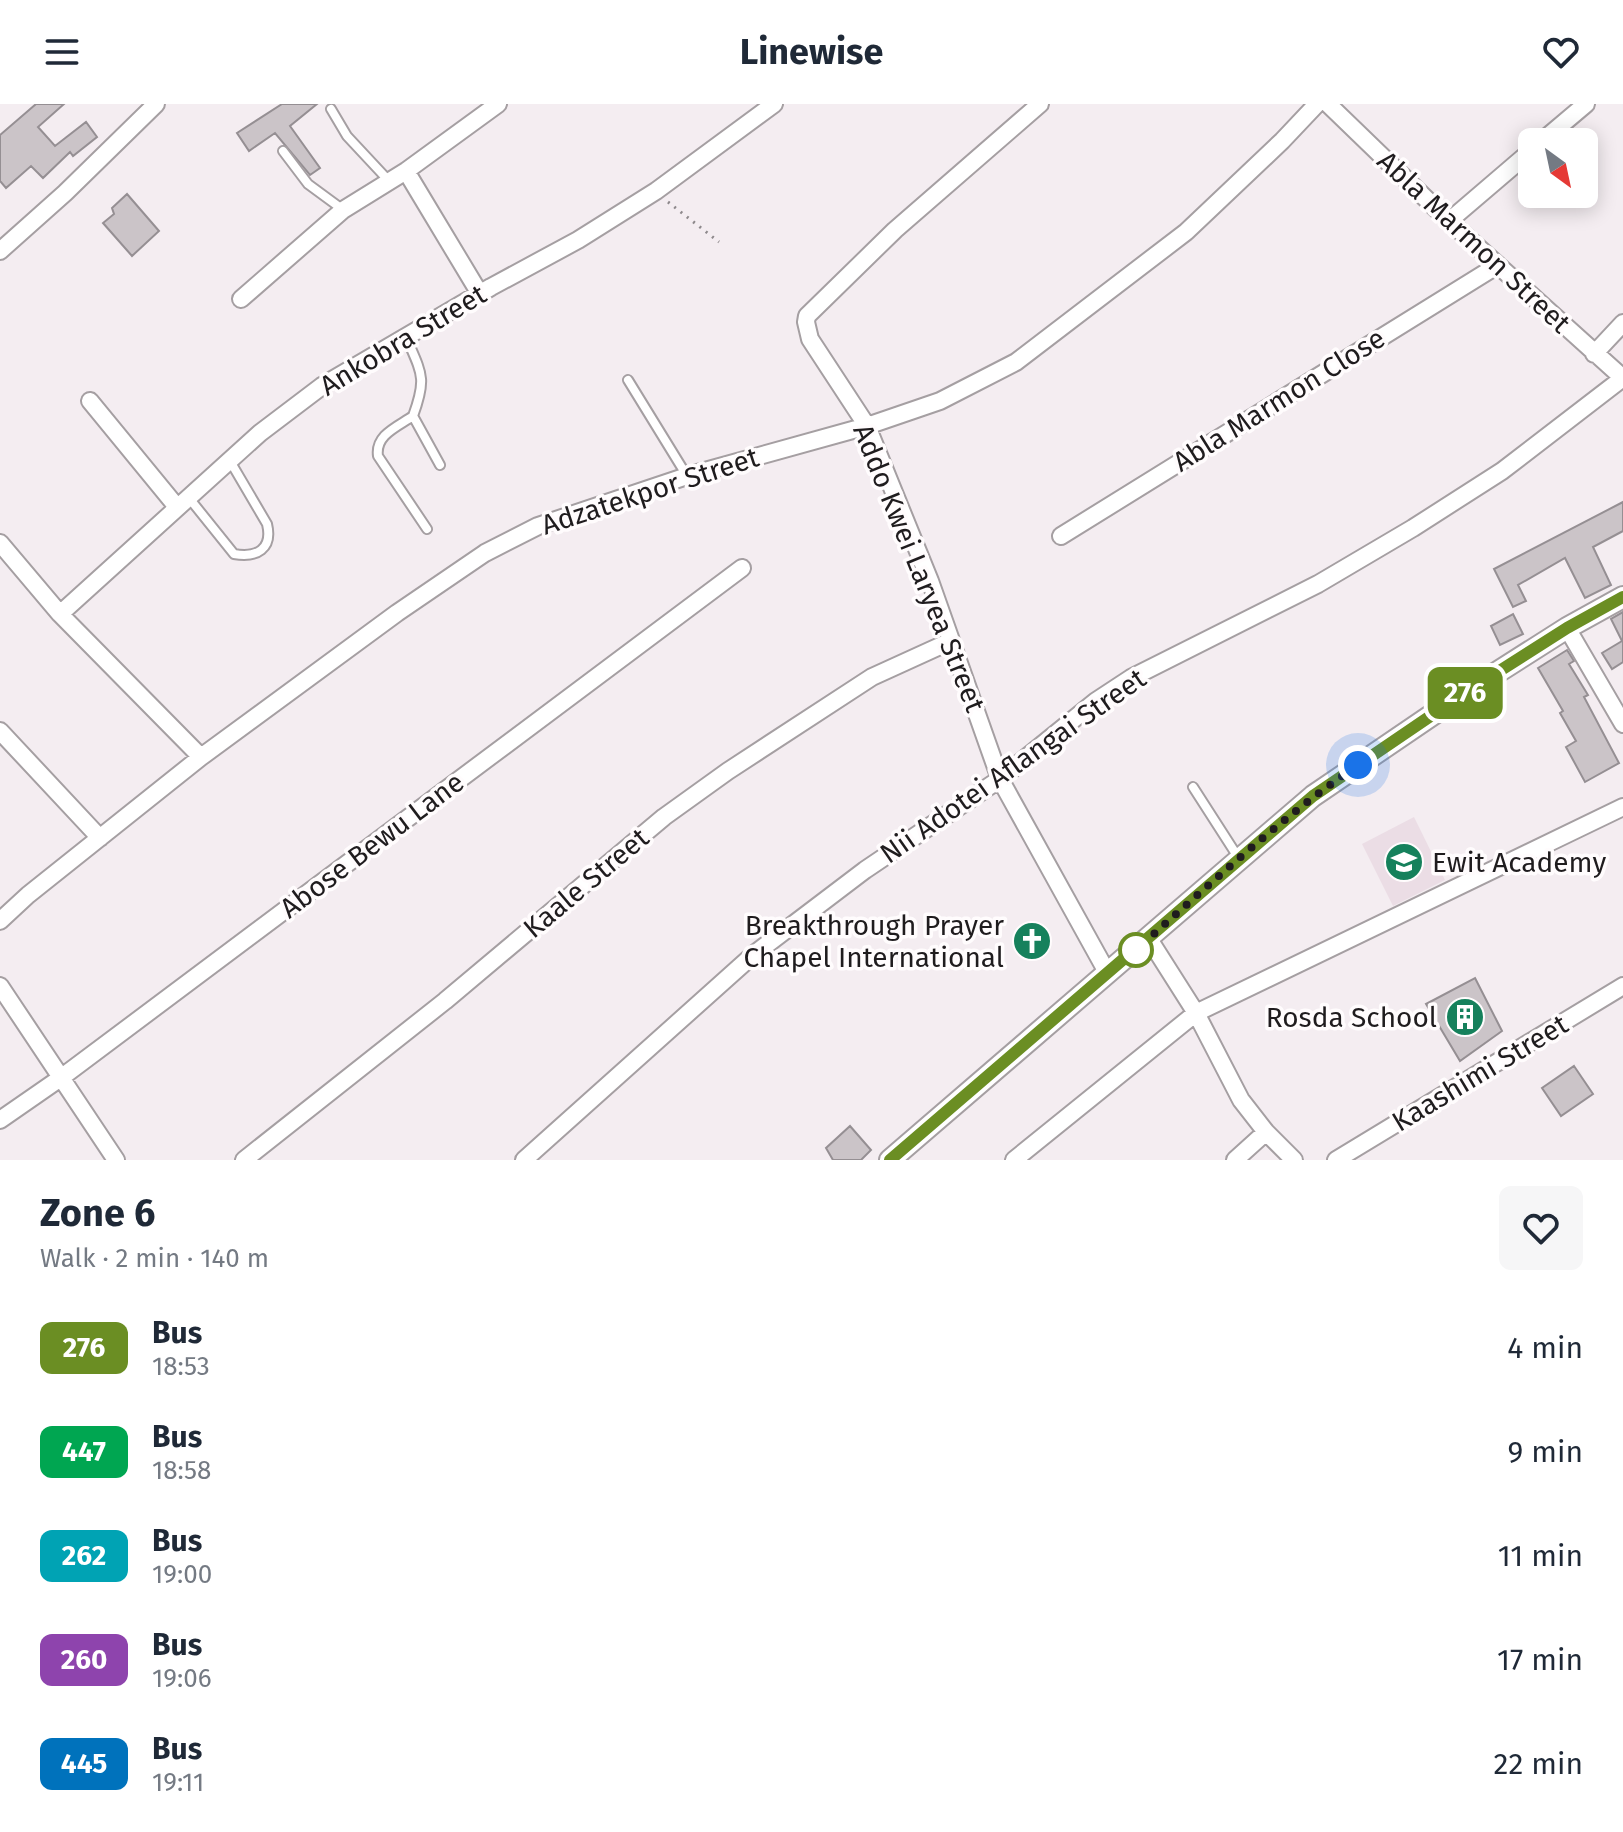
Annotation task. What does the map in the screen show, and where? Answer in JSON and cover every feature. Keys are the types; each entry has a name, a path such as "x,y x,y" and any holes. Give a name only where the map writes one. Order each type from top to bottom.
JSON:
{"street":[{"path":"0,251 156,104"},
{"path":"241,299 343,210 406,171 498,104"},
{"name":"Ankobra Street","path":"60,614 260,433 322,386 578,240 656,191 774,104"},
{"name":"Addo Kwei Laryea Street","path":"1040,104 895,230 807,316 806,322 810,339 867,426 930,581 1000,779 1108,974"},
{"name":"Adzatekpor Street","path":"0,921 201,757 397,613 485,553 538,526 687,476 867,426 940,401 1016,362 1186,232 1317,104"},
{"name":"Abla Marmon Street","path":"1328,104 1449,221 1623,378"},
{"path":"1558,128 1586,104"},
{"path":"1449,221 1518,162"},
{"path":"406,171 480,294"},
{"name":"Abla Marmon Close","path":"1061,536 1498,265"},
{"path":"1594,354 1623,323"},
{"name":"Nii Adotei Aflangai Street","path":"524,1160 753,955 865,870 1000,779 1096,701 1131,678 1318,584 1413,528 1502,471 1623,378"},
{"path":"90,401 183,502"},
{"path":"0,543 60,614 201,757"},
{"name":"Abose Bewu Lane","path":"0,1120 62,1077 742,568"},
{"path":"890,1160 1313,796 1457,698 1567,628 1623,597"},
{"path":"1567,628 1623,724"},
{"name":"Kaale Street","path":"244,1160 445,1001 664,817 728,771 872,677 951,641"},
{"path":"0,731 100,838"},
{"path":"1014,1160 1196,1013 1623,807"},
{"path":"1149,939 1196,1013 1241,1100 1266,1132 1294,1160"},
{"path":"0,986 62,1077 110,1158"},
{"name":"Kaashimi Street","path":"1336,1160 1623,986"},
{"path":"1235,1160 1266,1132"}],"lane":[{"path":"331,109 347,136 389,181"},
{"path":"283,151 308,184 343,210"},
{"path":"406,337 420,368 422,389 413,416 381,437 376,446 378,456 427,529"},
{"path":"628,380 687,476"},
{"path":"413,416 440,465"},
{"path":"183,502 234,554 248,556 259,552 267,543 267,524 229,461"},
{"path":"1193,787 1239,858"}],"path":[{"path":"656,191 719,242"}],"shaded area":[{"name":"Ewit Academy","path":"1414,817 1445,880 1393,906 1362,844"}],"building":[{"path":"36,104 64,104 38,127 55,146 86,122 97,137 73,156 70,152 43,178 31,166 6,188 0,181 0,135"},
{"path":"282,104 317,104 290,126 320,168 310,175 275,133 249,151 237,133"},
{"path":"127,194 159,231 132,256 103,223 114,214 112,208"},
{"path":"1623,502 1623,531 1593,547 1611,585 1585,598 1565,558 1518,585 1526,601 1513,607 1494,569"},
{"path":"1623,612 1623,662 1612,669 1602,653 1622,641 1611,619"},
{"path":"1513,614 1523,634 1500,645 1491,626"},
{"path":"1567,650 1574,661 1569,664 1588,695 1584,697 1619,763 1585,782 1566,747 1576,741 1538,668"},
{"name":"Rosda School","path":"1475,978 1502,1031 1460,1061 1426,1004"},
{"path":"1574,1066 1593,1094 1561,1116 1542,1088"},
{"path":"850,1126 871,1150 861,1160 833,1160 826,1148"}],"bus line":[{"name":"276","path":"890,1160 1313,796 1457,698 1567,628 1623,597"}],"place":[{"name":"Ewit Academy","path":"1404,862"},
{"name":"Breakthrough Prayer Chapel International","path":"1032,941"},
{"name":"Rosda School","path":"1465,1017"}],"route":[{"path":"1136,950 1129,956 1257,842 1313,796 1358,765"}]}
